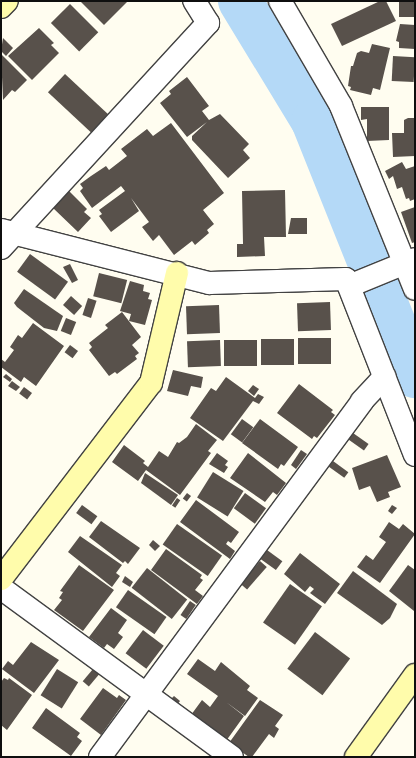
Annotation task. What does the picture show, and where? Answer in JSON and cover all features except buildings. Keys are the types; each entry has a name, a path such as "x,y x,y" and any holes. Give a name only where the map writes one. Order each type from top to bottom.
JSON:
{"street":[{"path":"1,7 7,1"},
{"path":"5,237 208,23 194,1"},
{"path":"280,1 341,106 415,289"},
{"path":"5,237 177,273 210,283 346,279 355,284 384,377 415,456"},
{"path":"355,284 404,264"},
{"path":"1,579 151,383 177,273"},
{"path":"100,757 362,401 384,377"},
{"path":"1,588 232,757"},
{"path":"356,757 415,675"}],"waterway":[{"path":"240,1 313,121 415,376"}]}
